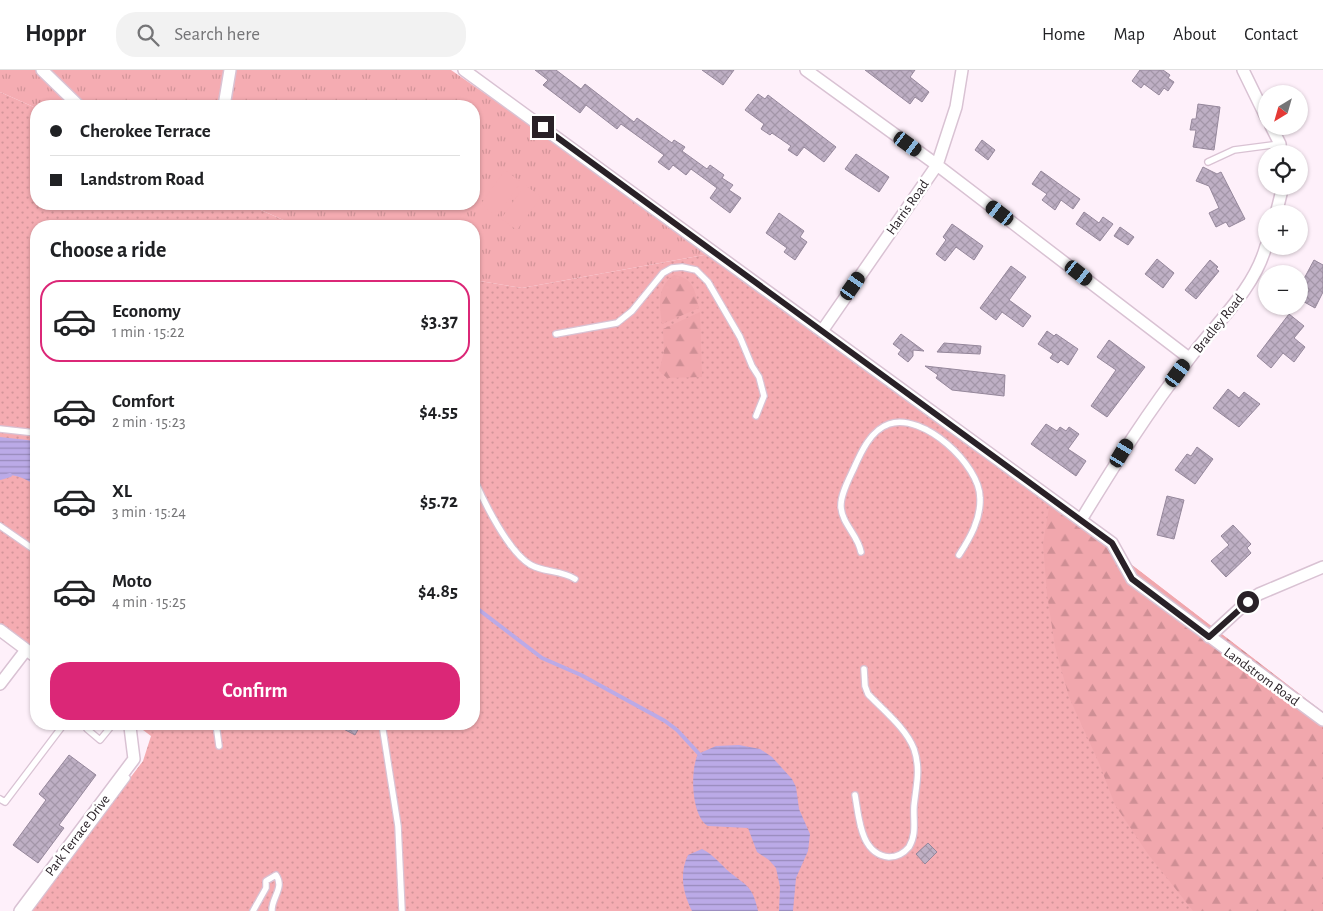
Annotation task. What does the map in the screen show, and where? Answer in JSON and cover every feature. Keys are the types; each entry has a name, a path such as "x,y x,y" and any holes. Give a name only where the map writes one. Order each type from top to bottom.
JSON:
{"street":[{"path":"42,70 74,100"},
{"path":"225,100 230,70"},
{"name":"Landstrom Road","path":"464,70 1112,543 1132,579 1323,720"},
{"path":"806,70 937,164 1189,358"},
{"name":"Harris Road","path":"822,331 937,164 956,107 962,70"},
{"path":"1243,70 1258,101"},
{"name":"Bradley Road","path":"1081,520 1132,436 1189,358 1244,290 1262,255"},
{"path":"1209,637 1259,594 1323,566"},
{"path":"0,630 30,653"},
{"path":"0,684 26,650"},
{"path":"131,730 138,759"},
{"name":"Park Terrace Drive","path":"20,911 138,759"}],"lane":[{"path":"1208,162 1234,150 1258,149"},
{"path":"556,334 617,323 632,312 662,273 672,268 682,267 696,270 708,282 740,337 752,366 759,377 764,396 756,416"},
{"path":"860,552 856,536 844,518 840,506 843,494 860,456 872,435 884,426 896,423 911,424 928,431 962,459 975,475 980,498 979,508 976,522 959,554"},
{"path":"0,429 30,432"},
{"path":"480,492 494,521 529,564 539,569 557,571 574,579"},
{"path":"0,526 30,547"},
{"path":"855,795 860,827 864,839 870,847 887,856 895,857 902,854 913,838 918,763 913,747 902,730 868,694 865,686 864,669"},
{"path":"0,799 5,802 59,730"},
{"path":"88,730 100,740 108,730"},
{"path":"217,730 219,746"},
{"path":"383,730 398,826 402,911"},
{"path":"28,911 138,759"},
{"path":"253,911 266,888 266,881 276,875 279,892 272,911"}],"green space":[{"path":"0,70 451,70 715,253 522,288 480,281 480,220 283,220 261,210 480,210 480,100 30,100 30,105 0,92"},
{"path":"0,92 30,105 30,210 261,210 283,220 30,220 30,648 0,626"},
{"path":"505,170 521,182 497,216 481,204"},
{"path":"525,185 541,197 517,230 501,219"},
{"path":"715,253 1050,502 1323,712 1323,911 29,911 143,761 151,736 143,730 480,730 480,281 522,288"},
{"path":"674,275 690,282 695,291 699,308 662,324 660,303 662,290 668,279"},
{"path":"700,312 702,377 667,378 659,371 664,352 663,329"},
{"path":"1050,502 1323,712 1323,911 1193,911 1148,854 1115,805 1099,763 1069,697 1055,647 1047,594 1043,544"}],"shaded area":[{"path":"0,437 30,440 30,482 9,475 0,478"},
{"path":"739,745 760,749 772,757 792,779 796,787 799,809 810,834 808,851 796,878 793,911 779,911 780,887 776,868 769,860 757,852 748,828 708,826 702,821 698,813 693,781 695,761 698,754 716,746"},
{"path":"702,849 712,855 747,886 753,895 758,911 692,911 683,883 685,862 688,855"}],"building":[{"path":"535,70 556,70 581,89 585,84 634,122 637,118 672,143 674,140 685,147 682,151 707,169 710,165 724,175 722,178 733,185 729,190 741,198 730,213 710,198 717,188 691,169 686,175 673,165 669,170 658,162 664,155 621,124 617,129 586,105 580,113 543,85 548,80"},
{"path":"702,70 734,70 723,85"},
{"path":"865,70 915,70 910,77 929,92 922,102 915,97 910,104"},
{"path":"1140,70 1163,70 1170,75 1168,78 1174,82 1168,91 1164,88 1159,95 1144,84 1141,88 1132,81"},
{"path":"758,94 765,99 768,95 836,147 824,162 804,147 797,156 788,150 791,146 772,133 770,135 761,129 764,124 745,110"},
{"path":"1198,104 1220,107 1214,150 1193,147 1196,130 1190,130 1192,119 1196,119"},
{"path":"982,140 995,150 988,160 975,150"},
{"path":"856,154 889,177 879,192 845,169"},
{"path":"1203,167 1217,174 1221,172 1245,219 1229,227 1226,222 1216,227 1209,213 1219,208 1209,186 1196,181"},
{"path":"1041,171 1080,199 1073,209 1061,200 1055,210 1042,200 1047,194 1032,184"},
{"path":"1084,212 1099,223 1103,217 1113,224 1100,241 1076,224"},
{"path":"779,213 804,231 800,237 807,242 795,260 784,252 787,248 766,233"},
{"path":"952,224 983,246 974,260 956,247 945,261 936,254 946,240 943,237"},
{"path":"1120,227 1134,237 1128,245 1114,236"},
{"path":"1157,259 1174,273 1163,288 1145,274"},
{"path":"1210,260 1218,267 1216,269 1219,271 1196,299 1185,290"},
{"path":"1314,260 1323,265 1323,292 1315,308 1308,304 1308,271"},
{"path":"1011,266 1026,277 1009,300 1031,316 1023,327 1002,312 996,320 980,308"},
{"path":"1288,315 1304,326 1294,338 1305,347 1294,362 1283,353 1271,368 1257,356"},
{"path":"1047,331 1054,336 1056,334 1078,349 1068,365 1061,360 1058,363 1050,358 1053,354 1038,344"},
{"path":"901,334 924,351 913,350 913,356 908,362 898,354 901,350 893,344"},
{"path":"1109,340 1145,367 1107,417 1091,406 1116,370 1097,357"},
{"path":"944,343 981,346 980,354 937,352"},
{"path":"925,366 1005,375 1004,396 952,390 936,378 938,375"},
{"path":"1228,389 1239,398 1244,392 1260,404 1239,427 1213,408"},
{"path":"1046,424 1057,431 1060,427 1066,431 1069,427 1079,434 1068,449 1086,461 1076,476 1031,444"},
{"path":"1197,447 1213,459 1195,484 1175,470 1187,454 1191,456"},
{"path":"1167,496 1184,500 1174,539 1157,535"},
{"path":"1233,525 1251,544 1247,548 1251,553 1226,577 1211,561 1229,545 1221,536"},
{"path":"345,730 358,730 355,735"},
{"path":"69,755 96,775 59,825 64,828 38,863 13,845 46,800 39,794"},
{"path":"928,843 937,852 925,864 916,854"}],"waterway":[{"path":"0,478 10,475"},
{"path":"480,611 542,658 581,675 665,721 677,730 701,756"}],"route":[{"path":"543,127 1112,543 1132,579 1209,637 1248,602"}]}
